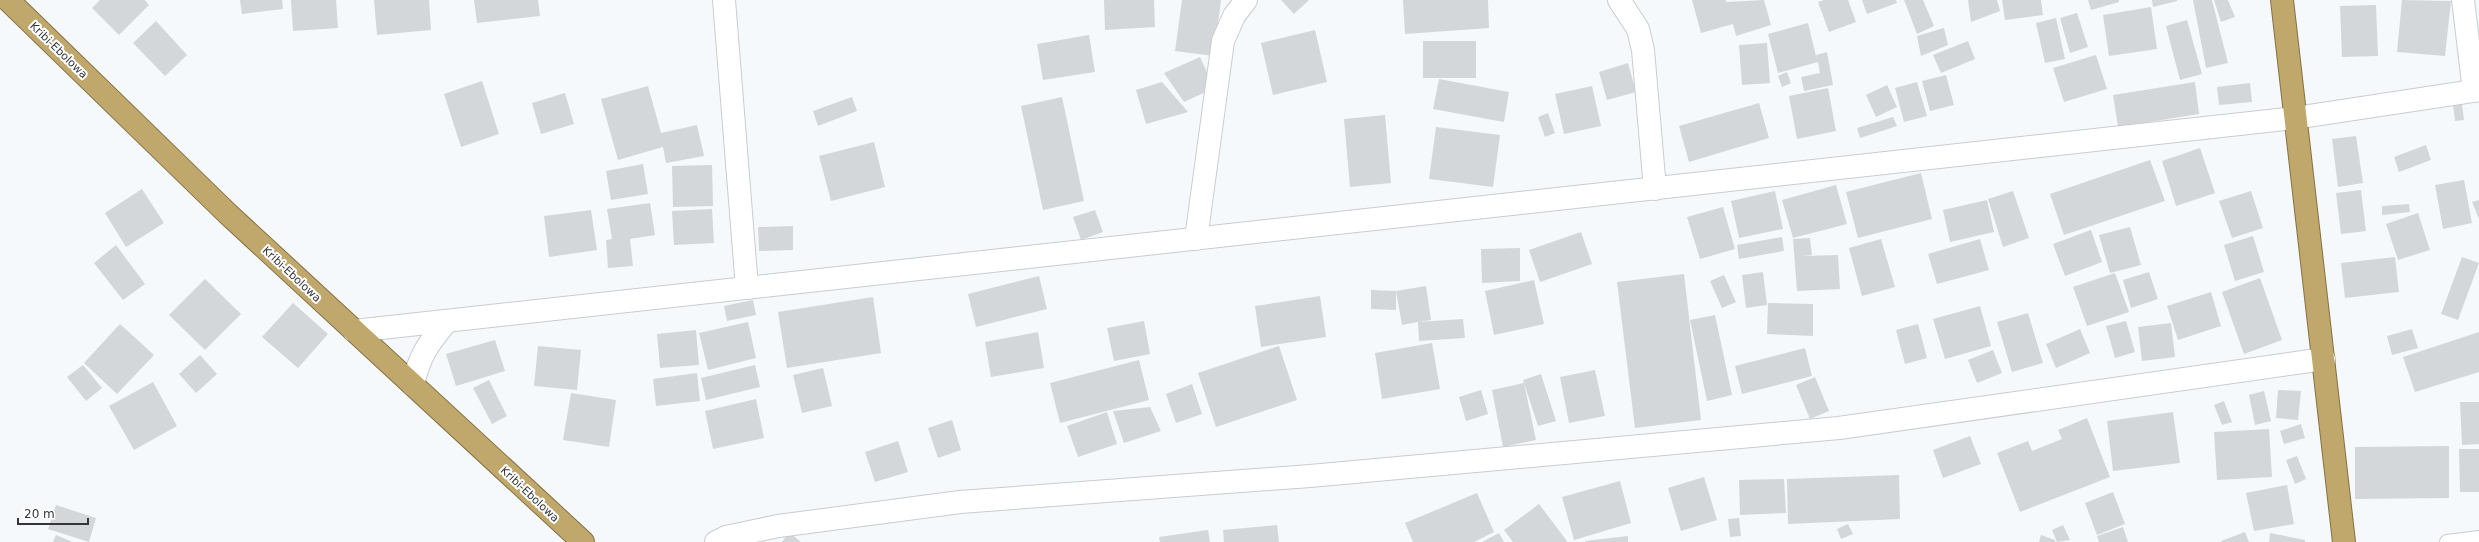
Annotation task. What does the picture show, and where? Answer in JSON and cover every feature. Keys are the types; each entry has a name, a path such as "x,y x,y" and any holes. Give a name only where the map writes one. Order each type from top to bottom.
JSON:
{"highway":[{"name":"Kribi-Ebolowa","path":"8,0 228,214 583,542"},
{"path":"2282,0 2344,542"}],"street":[{"path":"724,0 747,288"},
{"path":"1196,239 1223,41 1234,16 1246,0"},
{"path":"1619,0 1638,29 1643,50 1655,188"},
{"path":"354,331 2295,118 2476,91 2463,0"},
{"path":"413,386 418,362 427,344 446,321"},
{"path":"716,542 726,537 778,526 960,502 1310,476 1839,428 2324,359"}],"lane":[{"path":"2447,542 2479,538"}],"building":[{"path":"100,0 145,0 149,5 119,35 92,8"},
{"path":"240,0 282,0 283,9 242,14"},
{"path":"291,0 336,0 338,28 293,31"},
{"path":"374,0 429,0 431,30 377,35"},
{"path":"474,0 538,0 540,16 477,23"},
{"path":"1104,0 1154,0 1155,27 1105,30"},
{"path":"1182,0 1221,0 1214,56 1175,51"},
{"path":"1281,0 1309,0 1294,14"},
{"path":"1403,0 1488,0 1489,28 1405,34"},
{"path":"1692,0 1726,0 1726,2 1764,0 1771,25 1736,36 1733,24 1701,33"},
{"path":"1824,0 1848,0 1856,22 1829,32 1818,2"},
{"path":"1862,0 1896,0 1897,3 1867,14"},
{"path":"1904,0 1923,0 1934,26 1917,34"},
{"path":"1968,0 1997,0 2000,11 1971,22"},
{"path":"2002,0 2041,0 2043,15 2005,20"},
{"path":"2088,0 2119,0 2119,2 2091,10"},
{"path":"2152,0 2177,0 2177,1 2153,7"},
{"path":"2193,0 2212,0 2228,63 2206,68"},
{"path":"2214,0 2228,0 2235,17 2221,22"},
{"path":"2402,0 2451,1 2445,56 2397,52"},
{"path":"2376,5 2378,56 2342,57 2340,6"},
{"path":"2151,7 2157,49 2109,56 2103,15"},
{"path":"2077,13 2088,47 2070,53 2060,18"},
{"path":"2056,18 2065,59 2045,63 2036,23"},
{"path":"2187,20 2202,74 2180,80 2166,26"},
{"path":"156,21 187,55 165,76 133,43"},
{"path":"1808,23 1817,60 1816,55 1827,52 1833,85 1804,91 1801,77 1820,73 1818,62 1778,73 1768,34"},
{"path":"1944,28 1948,45 1921,56 1917,36"},
{"path":"1315,30 1327,82 1273,95 1261,43"},
{"path":"1089,35 1095,72 1043,80 1037,44"},
{"path":"1423,41 1476,41 1476,78 1423,78"},
{"path":"1968,41 1975,59 1941,73 1933,55"},
{"path":"1767,43 1770,83 1742,85 1739,45"},
{"path":"2096,55 2107,89 2064,102 2053,68"},
{"path":"1200,57 1214,88 1184,102 1164,73"},
{"path":"1628,63 1636,92 1607,100 1599,72"},
{"path":"1787,72 1791,83 1782,87 1778,76"},
{"path":"1946,75 1954,105 1930,111 1922,81"},
{"path":"1439,79 1509,92 1504,122 1433,109"},
{"path":"482,81 499,134 461,147 444,94"},
{"path":"1162,82 1188,112 1146,124 1136,90"},
{"path":"1917,82 1927,116 1904,122 1895,88"},
{"path":"2195,82 2199,114 2118,127 2113,95"},
{"path":"2250,83 2252,102 2219,105 2217,87"},
{"path":"1887,85 1897,107 1876,117 1866,95"},
{"path":"648,86 661,133 697,125 704,156 666,163 663,147 618,160 601,99"},
{"path":"1592,86 1601,126 1564,134 1555,94"},
{"path":"1828,88 1836,131 1797,139 1789,96"},
{"path":"565,93 574,124 541,134 532,103"},
{"path":"852,97 857,111 818,126 813,111"},
{"path":"1062,97 1084,201 1043,210 1021,106"},
{"path":"1759,103 1769,138 1689,162 1679,126"},
{"path":"2462,104 2464,120 2455,121 2453,105"},
{"path":"1548,113 1555,133 1545,137 1538,117"},
{"path":"1385,115 1391,183 1350,187 1344,119"},
{"path":"1893,117 1897,126 1860,138 1857,128"},
{"path":"1436,127 1500,135 1493,187 1429,179"},
{"path":"2356,136 2363,183 2338,187 2332,139"},
{"path":"874,142 885,187 831,201 819,156"},
{"path":"2426,145 2431,160 2399,172 2394,157"},
{"path":"2200,148 2215,193 2176,206 2162,161"},
{"path":"2150,160 2165,201 2064,235 2050,194"},
{"path":"643,164 648,194 611,200 606,171"},
{"path":"712,165 713,206 673,207 672,166"},
{"path":"1921,173 1932,219 1858,238 1846,192"},
{"path":"2464,180 2472,223 2443,229 2435,185"},
{"path":"1836,185 1847,224 1793,238 1782,200"},
{"path":"142,189 164,223 126,247 105,213"},
{"path":"2361,190 2366,231 2341,234 2336,193"},
{"path":"1775,191 1783,229 1739,238 1731,201"},
{"path":"2013,191 2029,238 2003,247 1988,199"},
{"path":"2251,191 2263,228 2232,238 2219,201"},
{"path":"1987,200 1994,232 1950,242 1943,210"},
{"path":"2479,200 2479,219 2472,202"},
{"path":"650,203 655,235 630,239 633,266 608,268 606,240 612,239 607,209"},
{"path":"2409,204 2410,212 2382,215 2382,206"},
{"path":"1723,207 1735,249 1700,259 1687,217"},
{"path":"712,209 714,243 674,245 672,211"},
{"path":"591,210 597,250 549,257 544,216"},
{"path":"1095,210 1103,232 1081,240 1073,217"},
{"path":"2418,213 2430,250 2398,260 2386,224"},
{"path":"793,226 793,250 759,251 758,227"},
{"path":"2130,227 2141,265 2110,273 2099,235"},
{"path":"2091,230 2102,262 2065,276 2053,244"},
{"path":"1581,232 1592,264 1540,282 1529,250"},
{"path":"2253,236 2264,272 2235,281 2224,245"},
{"path":"1782,237 1784,251 1739,259 1737,245"},
{"path":"1810,238 1812,255 1801,256 1838,255 1840,289 1797,291 1793,239"},
{"path":"1881,239 1895,287 1862,296 1849,248"},
{"path":"1980,239 1989,270 1937,284 1928,254"},
{"path":"116,245 145,284 123,300 94,263"},
{"path":"1520,248 1520,281 1482,283 1481,249"},
{"path":"2395,257 2399,292 2345,298 2341,263"},
{"path":"2462,257 2479,263 2458,320 2441,314"},
{"path":"1763,272 1767,305 1746,308 1742,275"},
{"path":"2149,272 2158,299 2131,308 2123,280"},
{"path":"2115,273 2129,312 2087,326 2073,287"},
{"path":"1684,274 1701,420 1635,428 1617,282"},
{"path":"1724,275 1736,302 1722,308 1710,281"},
{"path":"1039,276 1047,309 976,327 968,294"},
{"path":"2260,278 2282,340 2244,354 2222,292"},
{"path":"205,279 241,314 205,350 169,315"},
{"path":"1534,280 1544,324 1494,335 1485,291"},
{"path":"1426,286 1431,320 1402,325 1396,291"},
{"path":"1371,290 1396,291 1396,310 1371,309"},
{"path":"2211,292 2221,326 2178,340 2167,306"},
{"path":"1320,296 1326,337 1261,347 1255,306"},
{"path":"873,297 881,353 787,368 778,312"},
{"path":"753,300 756,315 727,321 724,306"},
{"path":"293,303 328,334 298,368 262,337"},
{"path":"1768,303 1813,304 1813,336 1767,334"},
{"path":"1980,306 1991,346 1945,359 1933,319"},
{"path":"2028,313 2043,363 2012,372 1997,322"},
{"path":"1715,315 1732,395 1707,401 1690,320"},
{"path":"1463,319 1465,338 1419,341 1418,322"},
{"path":"1144,321 1150,354 1114,361 1107,328"},
{"path":"2126,321 2135,352 2115,358 2106,326"},
{"path":"748,322 756,358 708,370 699,333"},
{"path":"2171,323 2175,357 2142,361 2138,327"},
{"path":"120,324 154,355 117,394 84,363"},
{"path":"1918,324 1927,358 1905,364 1896,330"},
{"path":"2080,329 2090,353 2056,368 2046,344"},
{"path":"2412,329 2418,348 2392,355 2387,336"},
{"path":"696,330 699,365 660,368 657,334"},
{"path":"1038,332 1044,368 991,377 985,342"},
{"path":"2479,332 2479,372 2415,392 2403,357"},
{"path":"495,340 505,371 456,386 446,354"},
{"path":"1432,343 1440,389 1382,399 1375,353"},
{"path":"538,346 581,350 577,390 534,386"},
{"path":"1279,346 1297,400 1216,427 1198,373"},
{"path":"1805,348 1812,376 1742,394 1735,366"},
{"path":"1993,350 2002,373 1977,383 1968,360"},
{"path":"200,355 217,374 196,393 179,374"},
{"path":"1139,360 1149,400 1060,423 1050,383"},
{"path":"83,365 102,388 86,401 67,377"},
{"path":"755,365 760,387 706,400 701,378"},
{"path":"823,368 832,406 802,413 793,375"},
{"path":"1595,370 1605,416 1569,423 1560,377"},
{"path":"697,373 700,401 656,406 653,379"},
{"path":"1541,374 1556,421 1538,426 1523,380"},
{"path":"1815,377 1829,411 1810,419 1796,385"},
{"path":"489,380 507,416 492,424 473,388"},
{"path":"153,382 177,426 134,450 109,406"},
{"path":"1524,383 1536,440 1503,447 1492,390"},
{"path":"1192,384 1202,414 1176,423 1166,394"},
{"path":"1481,390 1488,414 1466,421 1459,397"},
{"path":"2278,390 2301,391 2298,420 2276,418"},
{"path":"2264,391 2271,421 2255,425 2249,395"},
{"path":"571,393 616,400 609,447 563,440"},
{"path":"756,399 764,438 713,449 705,411"},
{"path":"2224,401 2232,422 2222,425 2214,405"},
{"path":"2460,402 2479,402 2479,444 2462,445"},
{"path":"1150,407 1161,431 1124,443 1113,411"},
{"path":"1107,412 1117,444 1078,457 1067,426"},
{"path":"2173,412 2180,463 2113,471 2107,421"},
{"path":"2087,418 2110,477 2020,512 1997,453 2028,441 2032,451 2062,439 2058,430"},
{"path":"952,420 961,450 938,458 928,428"},
{"path":"2301,424 2305,438 2284,444 2280,431"},
{"path":"2269,429 2272,477 2217,480 2214,432"},
{"path":"1970,436 1981,464 1943,478 1933,450"},
{"path":"898,441 908,472 875,482 865,452"},
{"path":"2449,446 2449,498 2355,499 2355,447"},
{"path":"2459,449 2479,449 2479,492 2460,492"},
{"path":"2297,456 2306,479 2295,484 2286,460"},
{"path":"1899,475 1900,519 1788,524 1787,479"},
{"path":"1704,477 1717,520 1681,531 1668,488"},
{"path":"1784,479 1786,513 1740,515 1739,480"},
{"path":"1620,481 1631,523 1574,540 1562,497"},
{"path":"2287,485 2294,524 2254,531 2246,493"},
{"path":"2113,492 2125,524 2097,535 2085,503"},
{"path":"1477,493 1494,532 1474,542 1413,542 1405,523"},
{"path":"1539,504 1567,541 1566,542 1513,542 1504,530"},
{"path":"56,505 96,518 89,542 48,529"},
{"path":"1739,518 1741,536 1730,537 1728,519"},
{"path":"1848,524 1853,534 1841,539 1837,529"},
{"path":"1277,525 1279,542 1224,542 1223,530"},
{"path":"2063,525 2070,540 2057,542 2052,530"},
{"path":"2123,527 2128,542 2099,542 2097,536"},
{"path":"1208,530 1210,542 1160,542 1159,537"},
{"path":"789,532 801,542 782,542"},
{"path":"2245,532 2249,542 2221,542 2221,541"},
{"path":"1499,533 1504,542 1482,542"},
{"path":"2270,533 2305,540 2305,542 2269,542"},
{"path":"56,535 73,542 53,542"},
{"path":"2041,535 2055,540 2055,542 2039,542"},
{"path":"1628,536 1628,542 1585,542 1585,541"}]}
